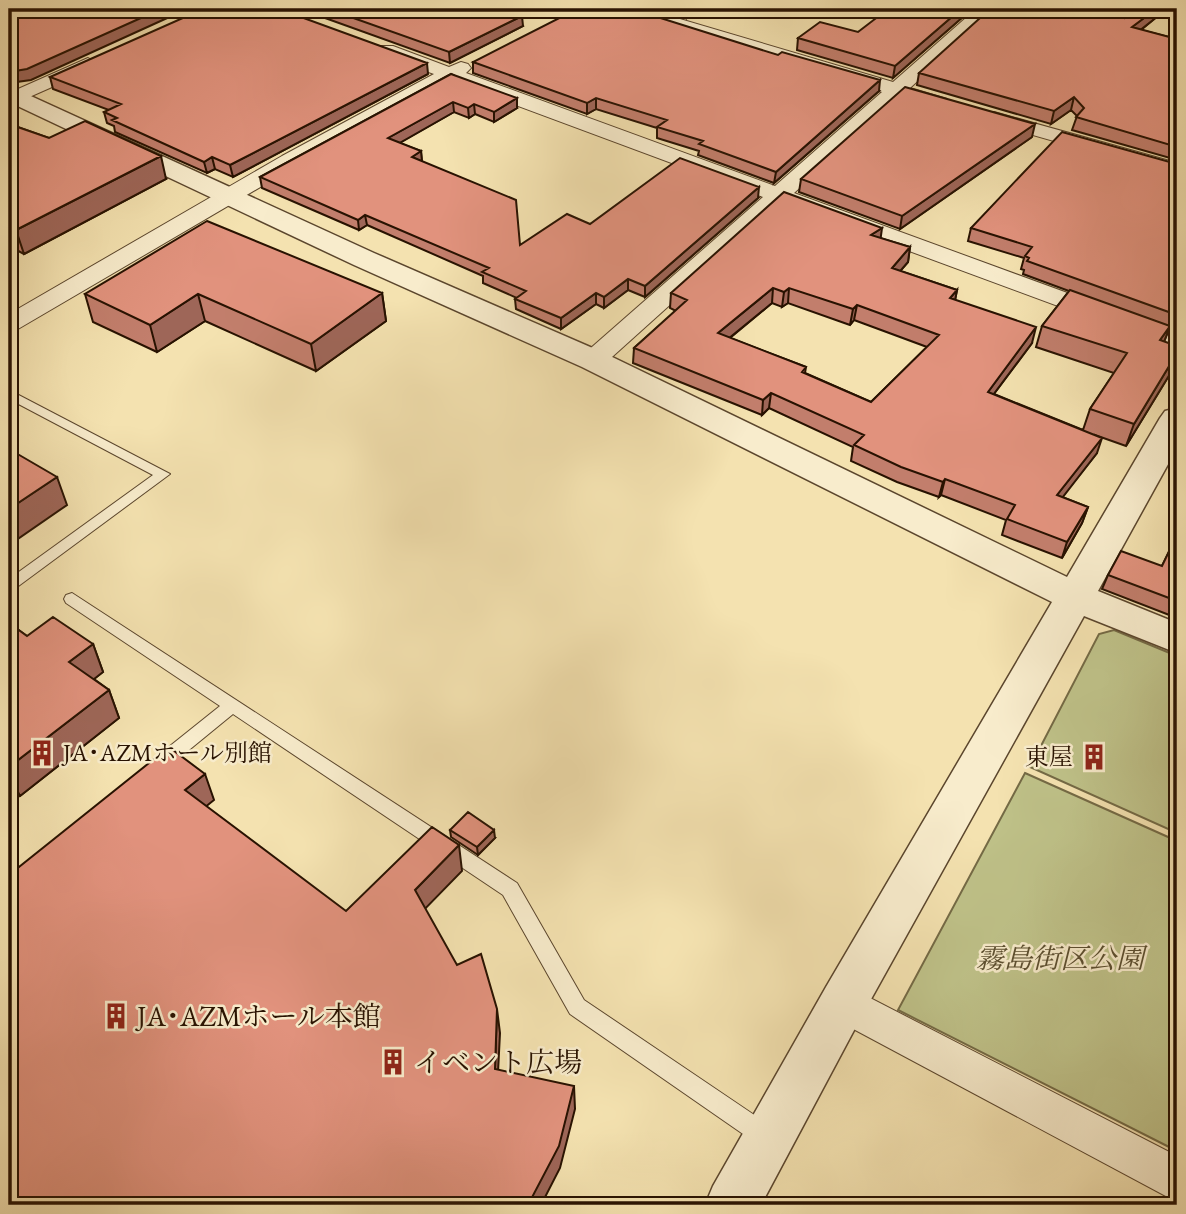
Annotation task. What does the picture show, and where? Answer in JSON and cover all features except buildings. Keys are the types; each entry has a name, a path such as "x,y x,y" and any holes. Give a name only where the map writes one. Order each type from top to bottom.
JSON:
{"street":[{"path":"627,9 1177,170"},
{"path":"593,360 987,9"},
{"path":"1165,9 1177,12"},
{"path":"363,41 1177,342"},
{"path":"12,97 106,56"},
{"path":"12,318 226,195 473,62"},
{"path":"12,97 364,259 593,360 1074,597 1177,639"},
{"path":"732,1205 843,1003 1177,418"},
{"path":"843,1003 1177,1180"}],"lane":[{"path":"9,394 163,474 9,587"},
{"path":"72,599 510,889 577,1007 769,1139"},
{"path":"147,774 233,705"}],"green space":[{"path":"1114,630 1177,656 1177,833 1030,767 1099,634"},
{"name":"霧島街区公園","path":"1025,773 1177,841 1177,1151 898,1010"}],"place":[{"name":"JA･AZMホール別館","path":"42,753"},
{"name":"東屋","path":"1094,757"},
{"name":"JA･AZMホール本館","path":"116,1016"},
{"name":"イベント広場","path":"393,1062"}]}
